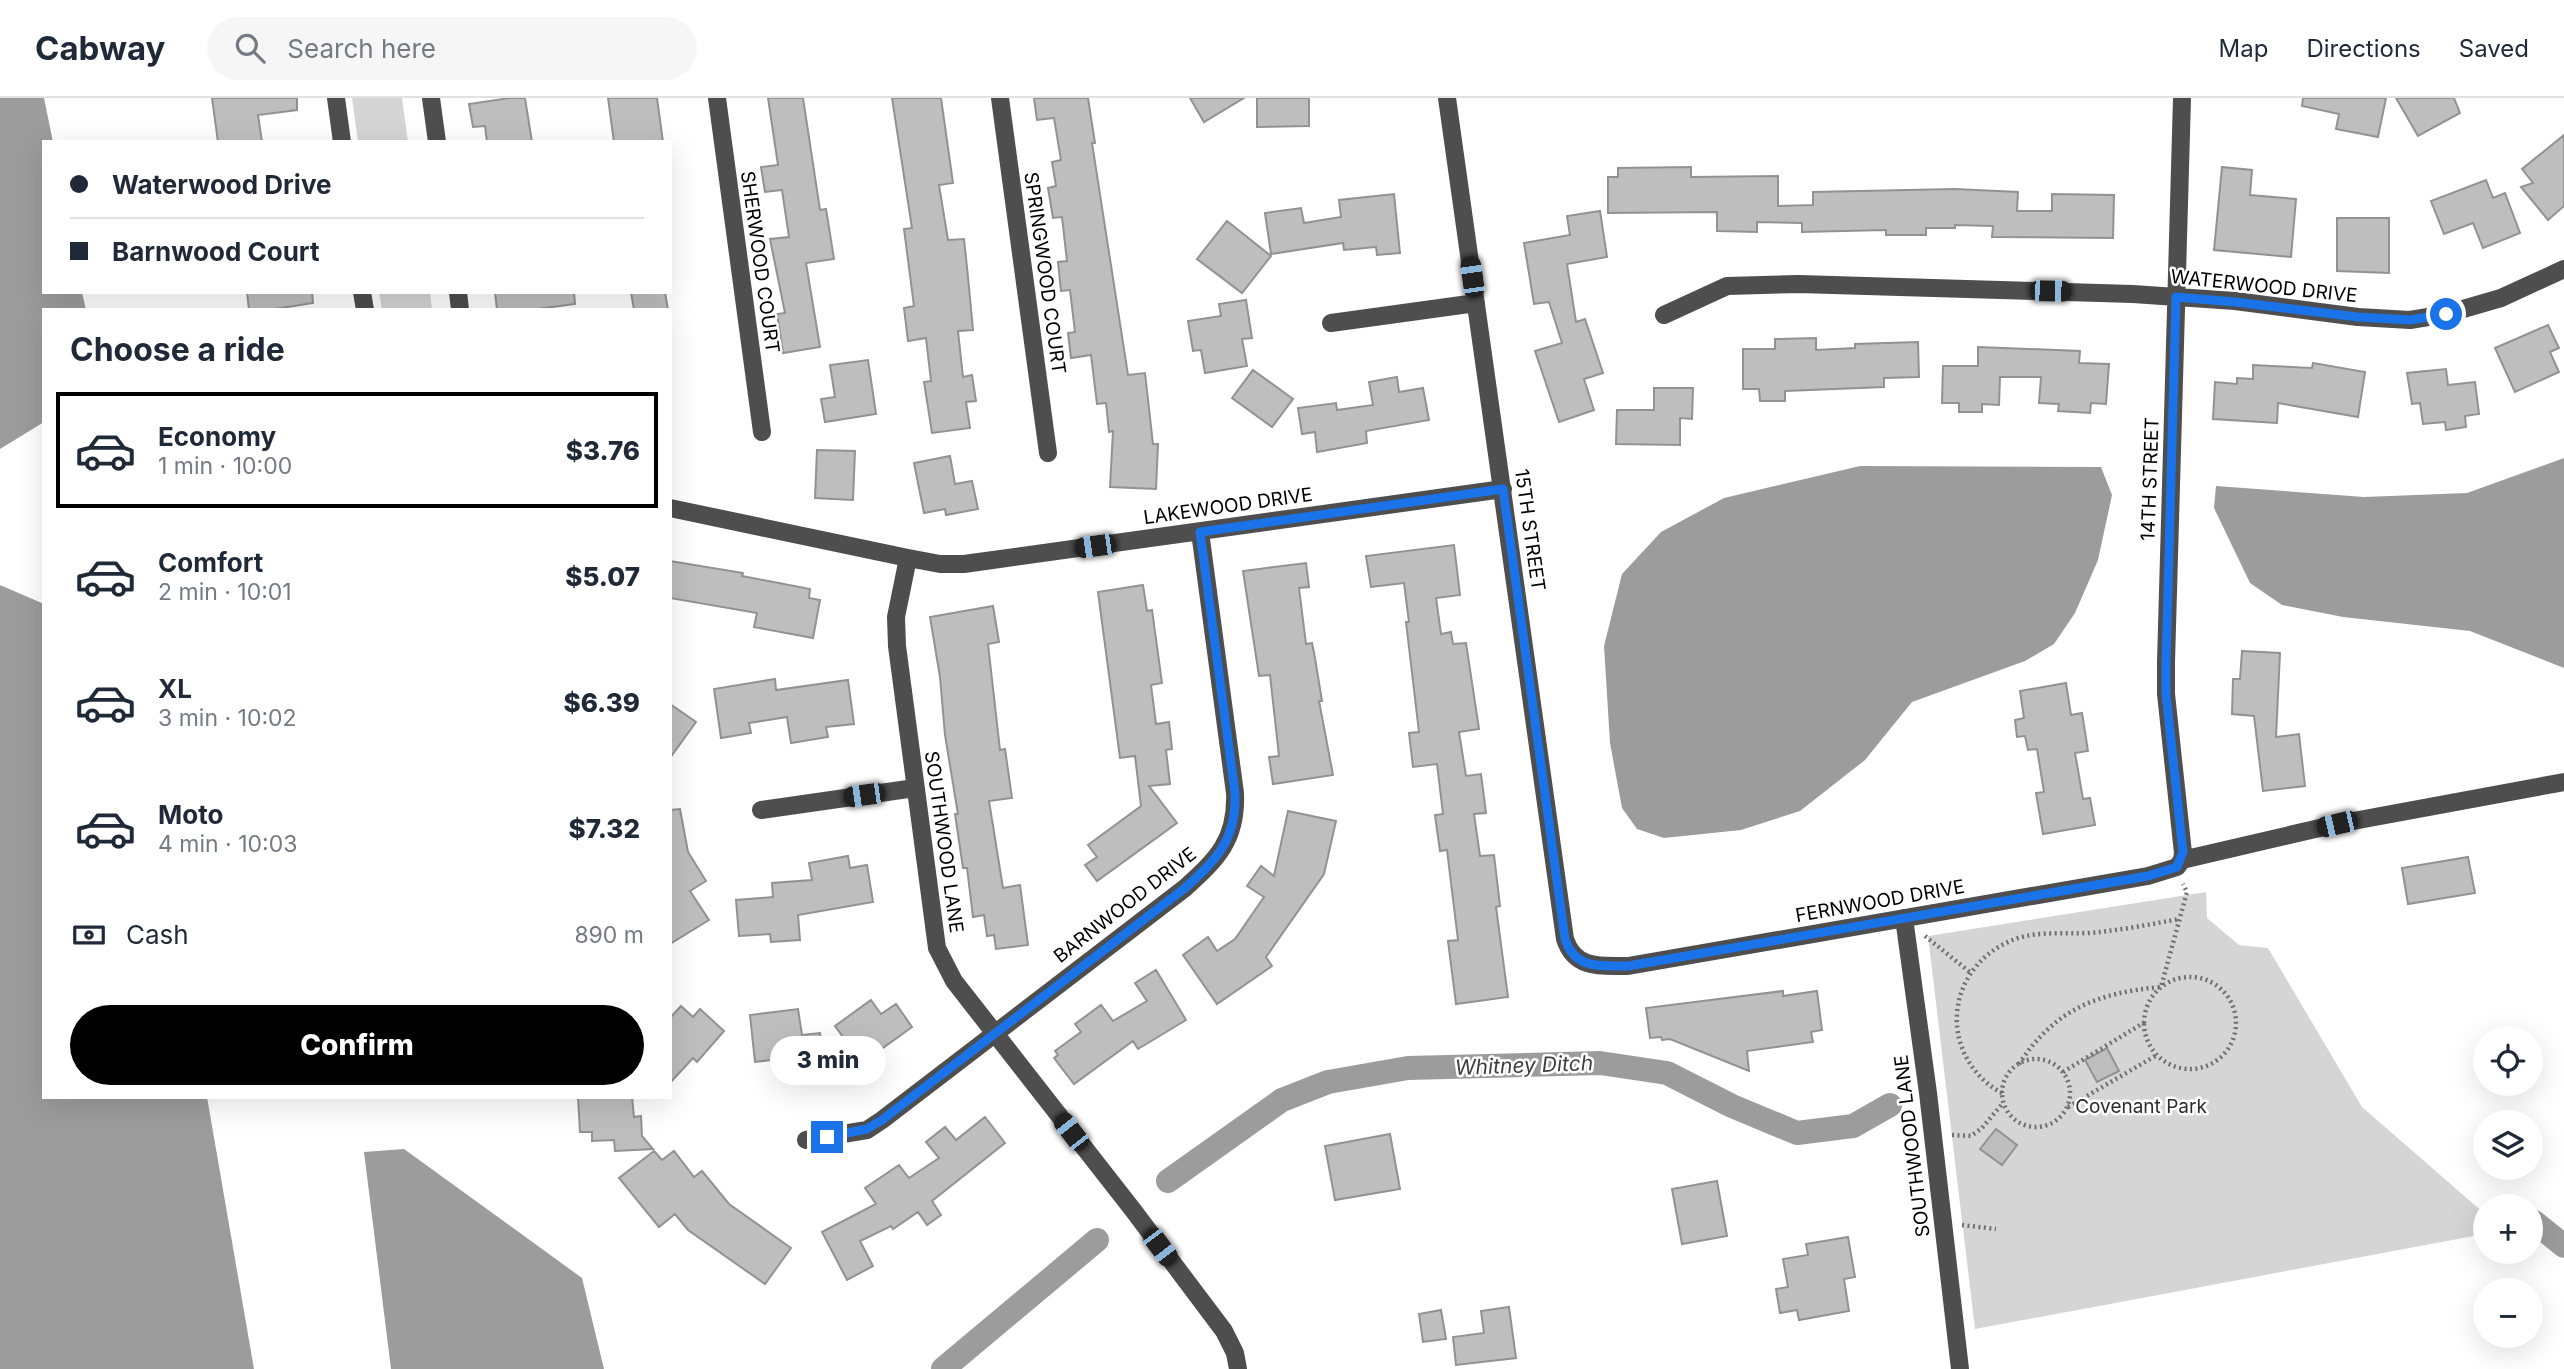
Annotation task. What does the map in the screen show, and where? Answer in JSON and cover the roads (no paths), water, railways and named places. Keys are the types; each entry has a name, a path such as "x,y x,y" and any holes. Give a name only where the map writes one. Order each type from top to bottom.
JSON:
{"street":[{"path":"336,98 342,140"},
{"path":"431,98 437,140"},
{"name":"SHERWOOD COURT","path":"717,98 762,432"},
{"name":"SPRINGWOOD COURT","path":"1000,98 1048,453"},
{"name":"15TH STREET","path":"1447,98 1565,939 1568,949 1581,962"},
{"name":"14TH STREET","path":"2179,863 2177,777 2166,694 2166,662 2182,98"},
{"name":"WATERWOOD DRIVE","path":"1664,315 1727,286 1800,284 2133,294 2410,320 2446,314 2501,298 2564,269"},
{"path":"1331,323 1476,303"},
{"name":"LAKEWOOD DRIVE","path":"672,508 908,558 940,564 964,564 1503,489"},
{"name":"BARNWOOD DRIVE","path":"806,1140 867,1129 1185,888 1215,860 1228,839 1236,805 1200,532"},
{"name":"SOUTHWOOD LANE","path":"908,558 896,617 897,646 937,948 954,981 1224,1331 1235,1353 1238,1369"},
{"name":"FERNWOOD DRIVE","path":"1581,962 1596,967 1628,966 2148,876 2179,863 2337,824 2564,782"},
{"path":"761,810 915,788"},
{"name":"SOUTHWOOD LANE","path":"1904,918 1933,1138 1959,1369"}],"waterway":[{"name":"Whitney Ditch","path":"1168,1181 1282,1100 1328,1082 1408,1068 1600,1063 1667,1073 1732,1106 1797,1133 1853,1126 1890,1105"},
{"name":"Whitney Ditch","path":"2543,1229 2564,1246"},
{"name":"Whitney Ditch","path":"943,1369 1097,1240"}],"park label":[{"name":"Covenant Park","path":"2141,1106"}]}
